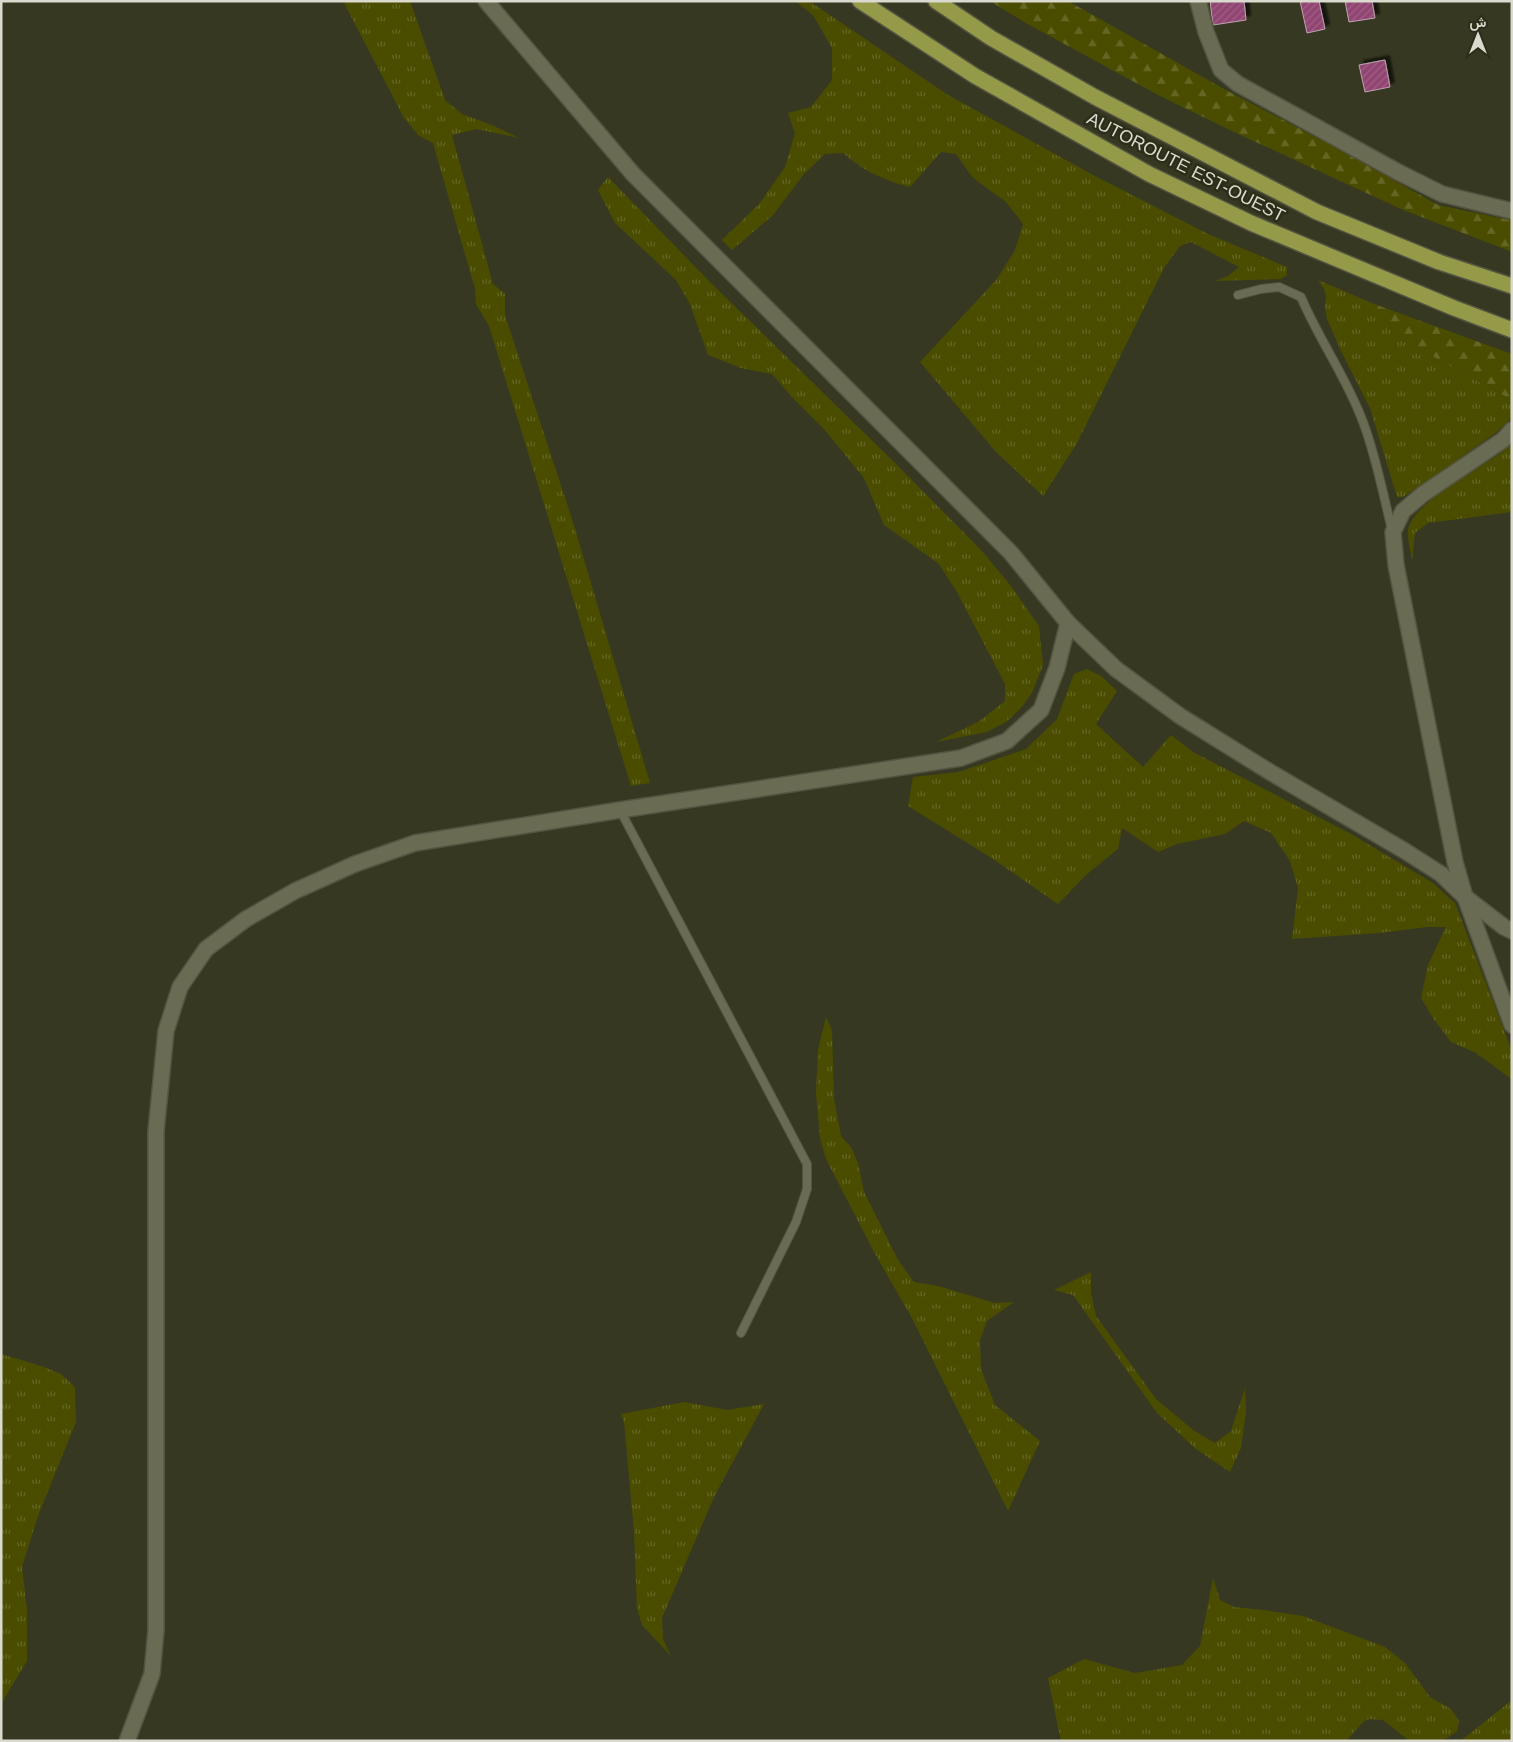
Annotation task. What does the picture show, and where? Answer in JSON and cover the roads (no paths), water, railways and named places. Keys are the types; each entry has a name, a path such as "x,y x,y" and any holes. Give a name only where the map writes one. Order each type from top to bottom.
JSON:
{"highway":[{"name":"AUTOROUTE EST-OUEST","path":"860,1 975,76 1149,174 1251,223 1444,305 1512,330"},
{"name":"AUTOROUTE EST-OUEST","path":"936,1 991,38 1095,97 1317,212 1439,262 1512,286"}],"street":[{"path":"486,1 633,174 1011,553 1068,622 1116,669 1180,716 1442,874 1465,897 1512,932"},
{"path":"1198,1 1206,32 1221,70 1238,84 1398,172 1442,194 1512,211"},
{"path":"1512,430 1503,440 1423,494 1403,511 1393,532 1396,565 1410,640 1455,862 1465,897 1512,1025"},
{"path":"127,1741 152,1674 156,1630 156,1131 166,1031 180,987 206,949 246,919 295,891 355,864 415,843 961,758 1007,741 1042,710 1057,668 1068,622"}],"lane":[{"path":"1238,295 1279,287 1301,297 1312,324 1343,378 1363,421 1393,532"},
{"path":"620,810 806,1164 806,1190 796,1222 741,1333"}]}
